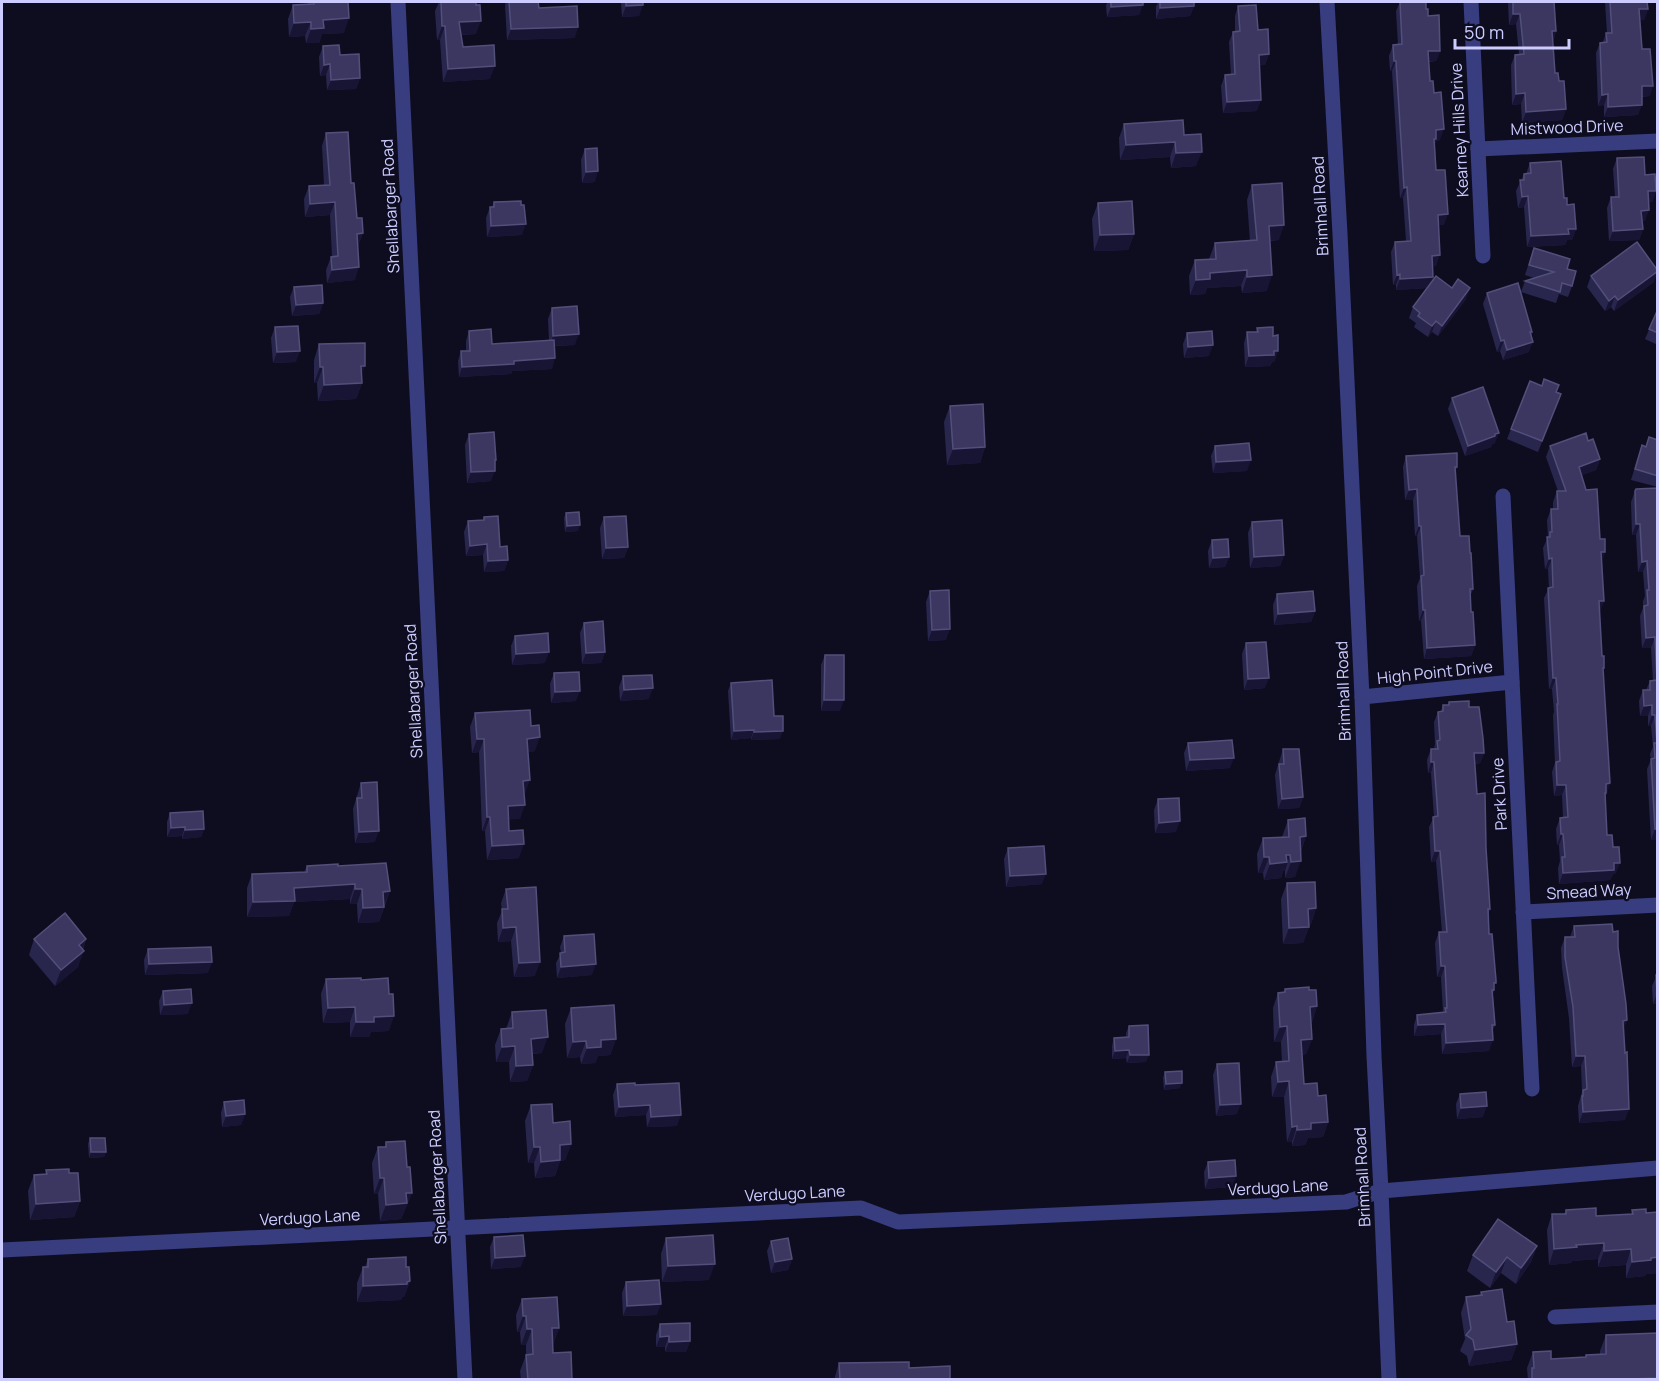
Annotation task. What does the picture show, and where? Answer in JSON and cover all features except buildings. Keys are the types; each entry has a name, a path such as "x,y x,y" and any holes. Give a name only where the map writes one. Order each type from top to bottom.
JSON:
{"street":[{"name":"Shellabarger Road","path":"398,2 465,1380"},
{"name":"Brimhall Road","path":"1327,2 1340,223 1362,697 1374,1056 1389,1380"},
{"name":"Kearney Hills Drive","path":"1471,2 1483,256"},
{"name":"Mistwood Drive","path":"1478,149 1658,141"},
{"name":"Park Drive","path":"1503,496 1532,1089"},
{"name":"High Point Drive","path":"1362,697 1512,682"},
{"name":"Smead Way","path":"1523,912 1658,905"},
{"name":"Verdugo Lane","path":"2,1250 861,1208 898,1222 1346,1202 1381,1191 1658,1168"},
{"path":"1555,1317 1658,1312"}]}
